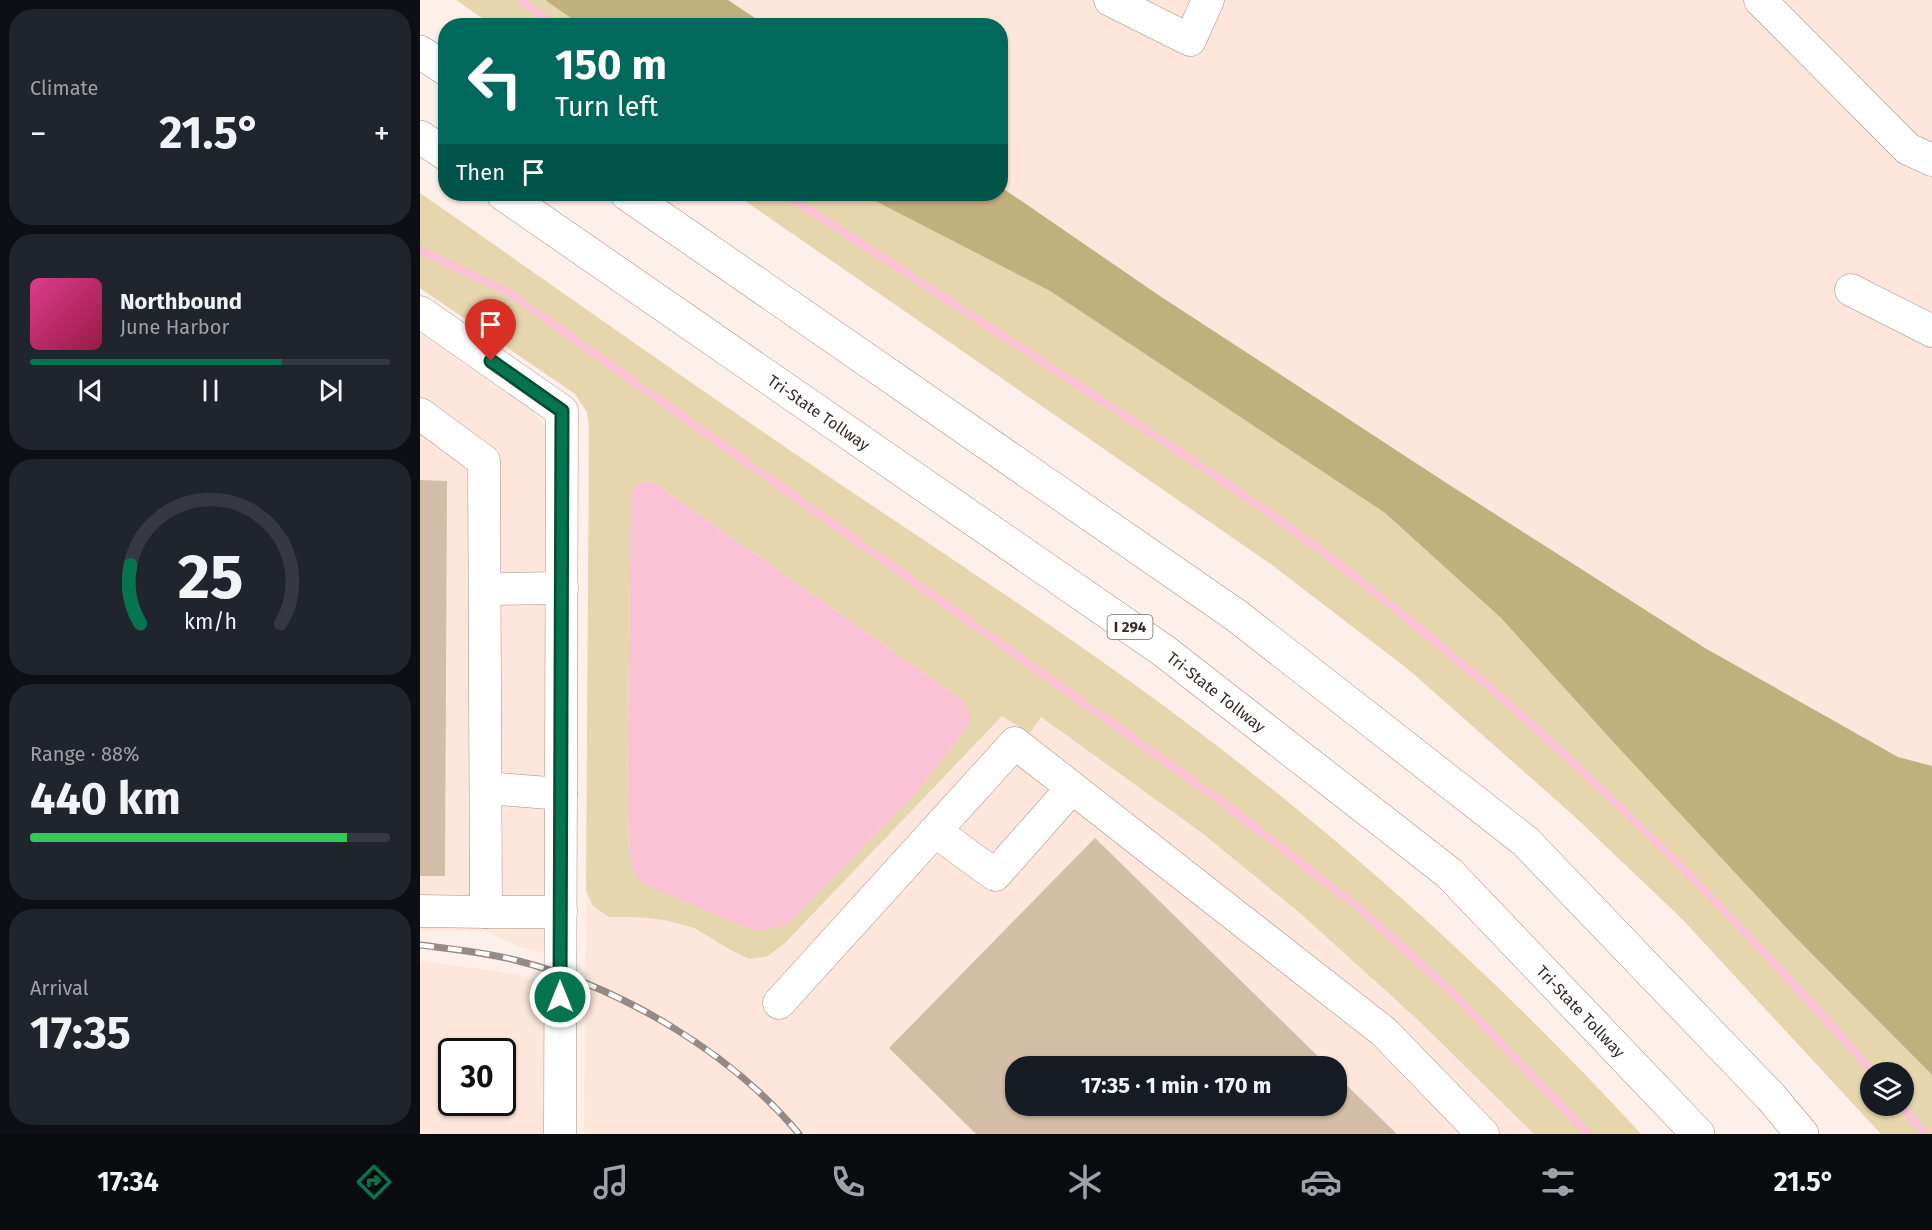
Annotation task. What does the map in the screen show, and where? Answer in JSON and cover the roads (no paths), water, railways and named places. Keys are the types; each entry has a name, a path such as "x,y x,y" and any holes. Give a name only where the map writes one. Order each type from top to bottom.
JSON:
{"highway":[{"path":"420,52 438,64"},
{"path":"420,137 438,149"},
{"name":"Tri-State Tollway","path":"513,201 1164,651 1449,873 1698,1134"},
{"path":"637,201 1237,616 1525,841 1771,1097 1802,1134"}],"street":[{"path":"1110,0 1190,40 1208,0"},
{"path":"1760,0 1908,149 1932,160"},
{"path":"1851,290 1932,331"},
{"path":"420,312 562,411 560,1134"},
{"path":"420,414 484,461 486,912"},
{"path":"485,589 562,588"},
{"path":"779,1003 1015,743 1384,1032 1483,1134"},
{"path":"486,788 561,794"},
{"path":"935,831 995,875 1072,788"},
{"path":"420,911 561,912"}],"waterway":[{"path":"521,0 545,18"},
{"path":"796,201 1222,480 1280,520 1409,620 1480,679 1617,804 1748,935 1863,1062"},
{"path":"420,250 511,294 1221,801 1355,905 1452,992 1588,1134"},
{"path":"1910,1116 1925,1134"}],"railway":[{"path":"420,945 515,960 593,986 632,1005 706,1049 740,1075 799,1134"}]}
